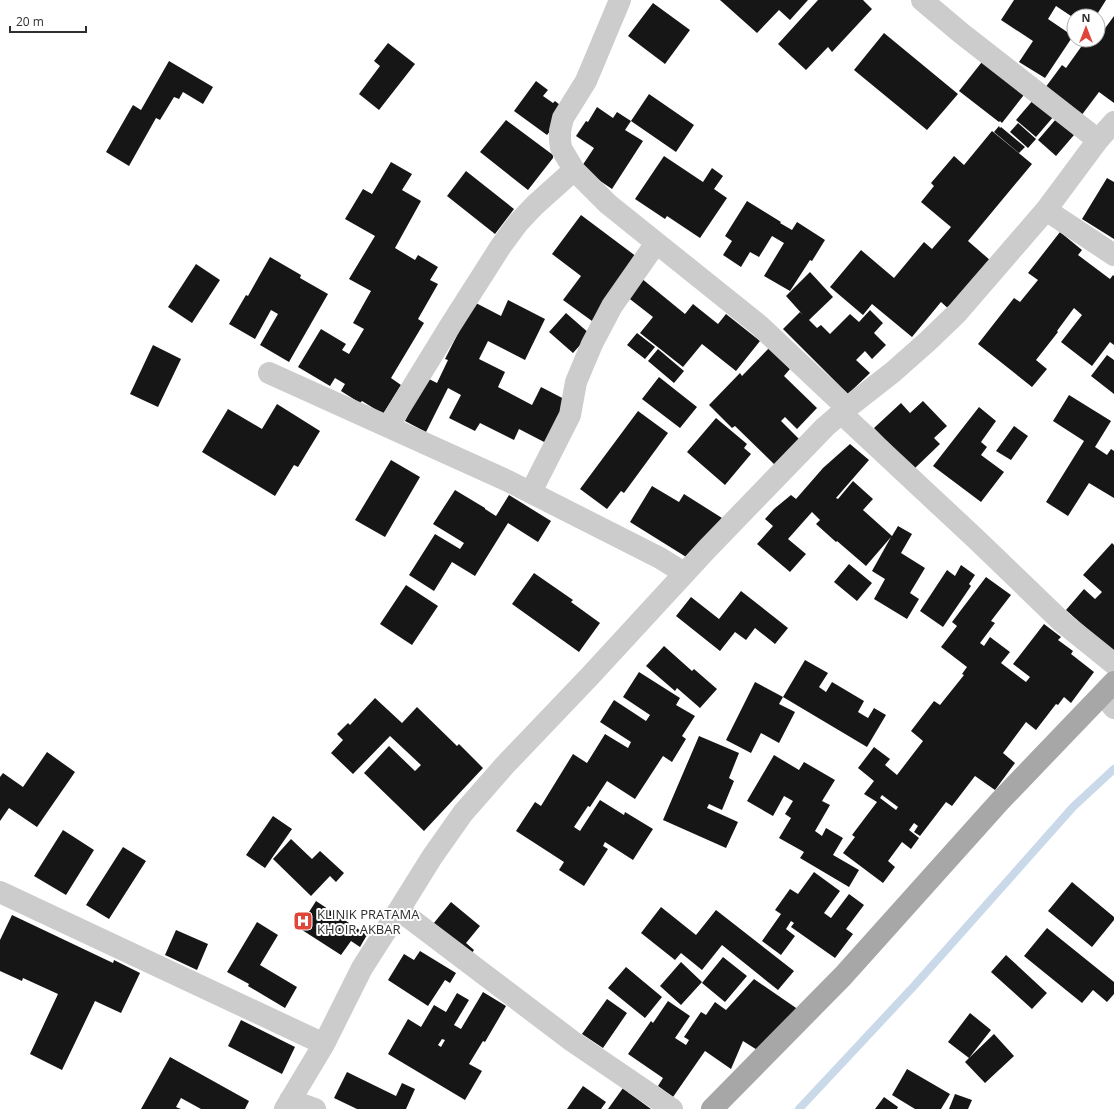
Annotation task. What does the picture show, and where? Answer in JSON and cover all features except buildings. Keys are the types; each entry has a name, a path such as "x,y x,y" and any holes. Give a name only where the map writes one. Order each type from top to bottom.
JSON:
{"main road":[{"path":"712,1109 843,976 1000,801 1110,696"}],"street":[{"path":"620,0 586,81 563,118 560,131 561,148 574,170 608,204 760,326 844,411 1062,622 1114,664"},
{"path":"922,0 961,33 1098,140"},
{"path":"315,1109 287,1104 324,1044 362,968 432,857 463,812 684,573 825,427 893,372 952,317 1046,210 1098,140 1114,122"},
{"path":"388,427 501,246 534,205 574,170"},
{"path":"1046,210 1114,255"},
{"path":"531,492 570,415 576,382 592,344 612,306 656,243"},
{"path":"269,373 531,492 660,558 684,573"},
{"path":"0,892 159,968 324,1044"},
{"path":"399,910 572,1041 672,1109"}],"waterway":[{"path":"799,1109 914,986 1073,807 1114,769"}],"place":[{"name":"KLINIK PRATAMA KHOIR AKBAR","path":"303,921"}]}
